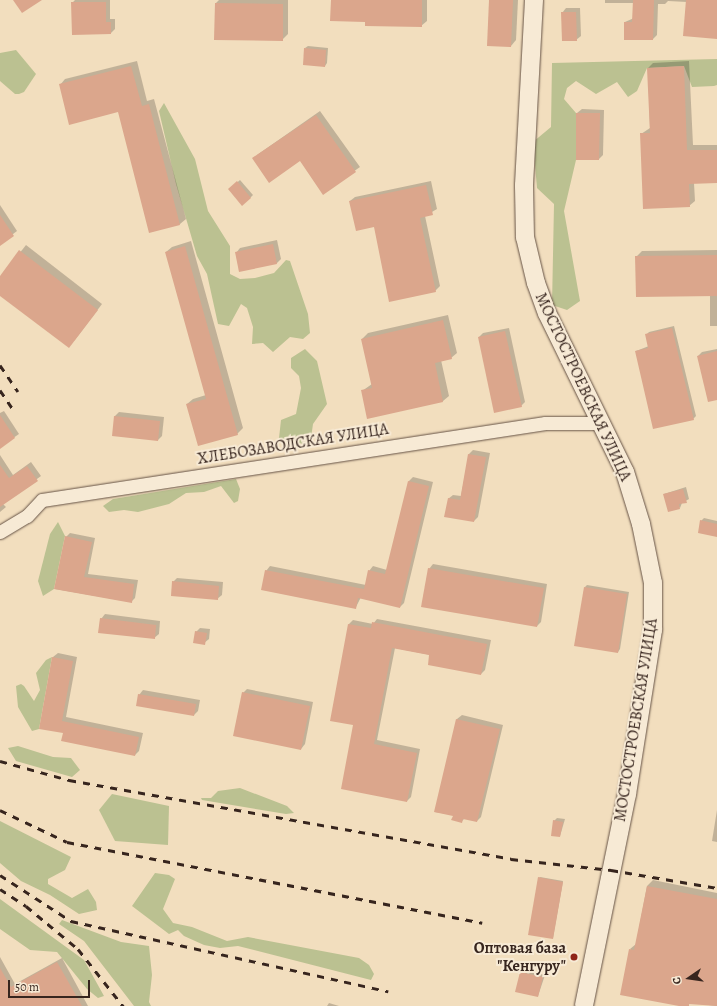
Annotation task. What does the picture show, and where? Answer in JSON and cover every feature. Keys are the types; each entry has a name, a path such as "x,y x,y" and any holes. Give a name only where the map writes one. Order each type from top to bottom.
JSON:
{"main road":[{"name":"МОСТОСТРОЕВСКАЯ УЛИЦА","path":"534,0 524,186 525,237 536,283 547,313 572,367 603,423 625,472 641,524 653,583 653,630 627,794 584,1006"}],"street":[{"name":"ХЛЕБОЗАВОДСКАЯ УЛИЦА","path":"0,532 27,516 42,500 545,423 603,423"}],"green space":[{"path":"16,50 36,74 24,92 19,94 15,94 0,81 0,53"},
{"path":"717,59 717,85 714,86 692,87 684,66 647,68 637,91 628,97 617,82 596,94 576,81 567,88 564,99 576,113 576,160 564,211 580,301 567,310 552,305 554,204 537,188 533,142 551,127 552,63"},
{"path":"164,103 195,159 208,211 230,246 230,274 240,279 255,278 274,273 286,260 290,261 308,314 310,333 303,339 290,337 273,352 263,343 252,344 253,327 247,308 241,304 229,326 218,324 207,274 197,256 176,184 159,111"},
{"path":"305,349 317,361 327,404 313,424 311,438 303,444 279,438 281,420 296,414 301,388 299,376 291,368 291,358"},
{"path":"236,479 240,489 238,501 234,503 221,486 204,492 186,493 169,504 138,512 124,510 109,512 103,506 113,499"},
{"path":"58,522 65,536 54,589 43,596 38,581 50,534"},
{"path":"52,657 39,729 32,731 18,707 16,686 21,684 24,686 34,701 40,690 36,673 46,660"},
{"path":"18,746 53,757 71,758 80,770 72,777 16,761 8,748"},
{"path":"240,788 287,806 294,813 286,814 202,800 201,798 211,798 218,791"},
{"path":"112,794 169,806 168,845 115,841 99,810"},
{"path":"0,821 71,857 65,870 48,879 48,884 72,898 88,889 96,902 97,910 79,914 50,895 21,881 0,863"},
{"path":"155,873 169,875 175,879 163,909 173,923 192,927 227,941 248,937 359,958 369,965 374,974 371,980 238,946 220,948 204,945 184,936 178,930 169,934 132,906"},
{"path":"0,899 84,960 104,996 98,998 87,989 57,952 30,950 0,929"},
{"path":"62,920 121,942 149,946 152,975 149,1002 151,1006 134,1006 84,941 59,924"}],"building":[{"path":"13,0 42,0 22,13"},
{"path":"331,0 422,0 422,27 365,26 365,22 330,21"},
{"path":"489,0 513,0 511,47 487,46"},
{"path":"633,0 654,0 653,40 624,40 624,22 632,22"},
{"path":"686,0 717,0 717,39 683,36"},
{"path":"71,2 106,2 106,22 111,22 111,34 72,35"},
{"path":"215,3 283,4 283,41 214,40"},
{"path":"561,12 576,12 577,41 562,41"},
{"path":"304,48 326,50 325,67 303,65"},
{"path":"131,66 142,106 149,104 180,225 149,233 118,112 69,125 59,84"},
{"path":"684,66 687,150 717,150 717,183 689,184 690,207 643,209 640,133 650,133 647,68"},
{"path":"576,113 600,113 599,160 576,160"},
{"path":"316,115 356,172 323,195 300,161 269,183 252,158"},
{"path":"237,181 251,198 242,206 228,189"},
{"path":"426,185 433,215 420,218 436,292 389,302 374,227 356,231 349,201"},
{"path":"0,215 14,236 0,246"},
{"path":"273,244 277,264 239,272 235,252"},
{"path":"185,246 238,435 198,446 186,404 206,399 165,252"},
{"path":"19,250 98,310 69,348 0,296 0,276"},
{"path":"717,255 717,296 636,297 635,256"},
{"path":"443,320 452,359 435,363 443,402 367,419 361,390 372,388 361,339"},
{"path":"672,328 694,420 653,429 635,351 648,348 645,334"},
{"path":"505,331 522,407 494,413 478,337"},
{"path":"717,351 717,400 708,402 697,356"},
{"path":"0,415 15,438 0,449"},
{"path":"114,416 160,421 158,441 112,436"},
{"path":"468,454 486,457 474,522 444,517 448,498 460,500"},
{"path":"0,465 9,478 27,466 38,481 0,507"},
{"path":"408,481 429,486 400,608 358,598 356,609 261,590 265,570 364,589 368,570 385,574"},
{"path":"683,489 687,503 679,504 680,509 668,512 663,494"},
{"path":"700,520 717,524 717,537 698,533"},
{"path":"65,536 92,542 84,577 134,584 132,603 54,589"},
{"path":"428,568 544,588 537,627 421,607"},
{"path":"172,581 219,586 218,600 171,596"},
{"path":"584,587 627,594 618,653 574,646"},
{"path":"100,618 156,625 155,639 98,633"},
{"path":"372,622 487,644 481,675 428,665 429,655 392,648 374,744 417,753 407,802 341,789 353,725 330,721 348,624 371,628"},
{"path":"195,631 207,633 205,645 193,643"},
{"path":"52,657 73,661 62,721 139,737 135,756 61,741 63,733 39,729"},
{"path":"242,692 310,706 301,750 233,736"},
{"path":"138,694 196,704 194,716 136,706"},
{"path":"456,719 500,729 477,822 463,819 462,823 451,820 453,816 434,812"},
{"path":"553,820 563,822 560,837 551,836"},
{"path":"538,877 563,882 553,939 528,935"},
{"path":"647,886 717,899 717,1006 689,1004 689,1006 679,1006 620,995 629,949 634,950"},
{"path":"57,962 82,1006 0,1006 0,968 11,987"},
{"path":"520,972 543,977 538,997 515,992"}],"railway":[{"path":"0,365 18,392"},
{"path":"0,390 13,409"},
{"path":"0,761 69,780 511,859 611,870 717,888"},
{"path":"0,810 67,842 482,923"},
{"path":"0,875 71,921 388,991"},
{"path":"0,889 26,906 78,949 123,1006"}],"place":[{"name":"Оптовая база \"Кенгуру\"","path":"574,957"}]}
